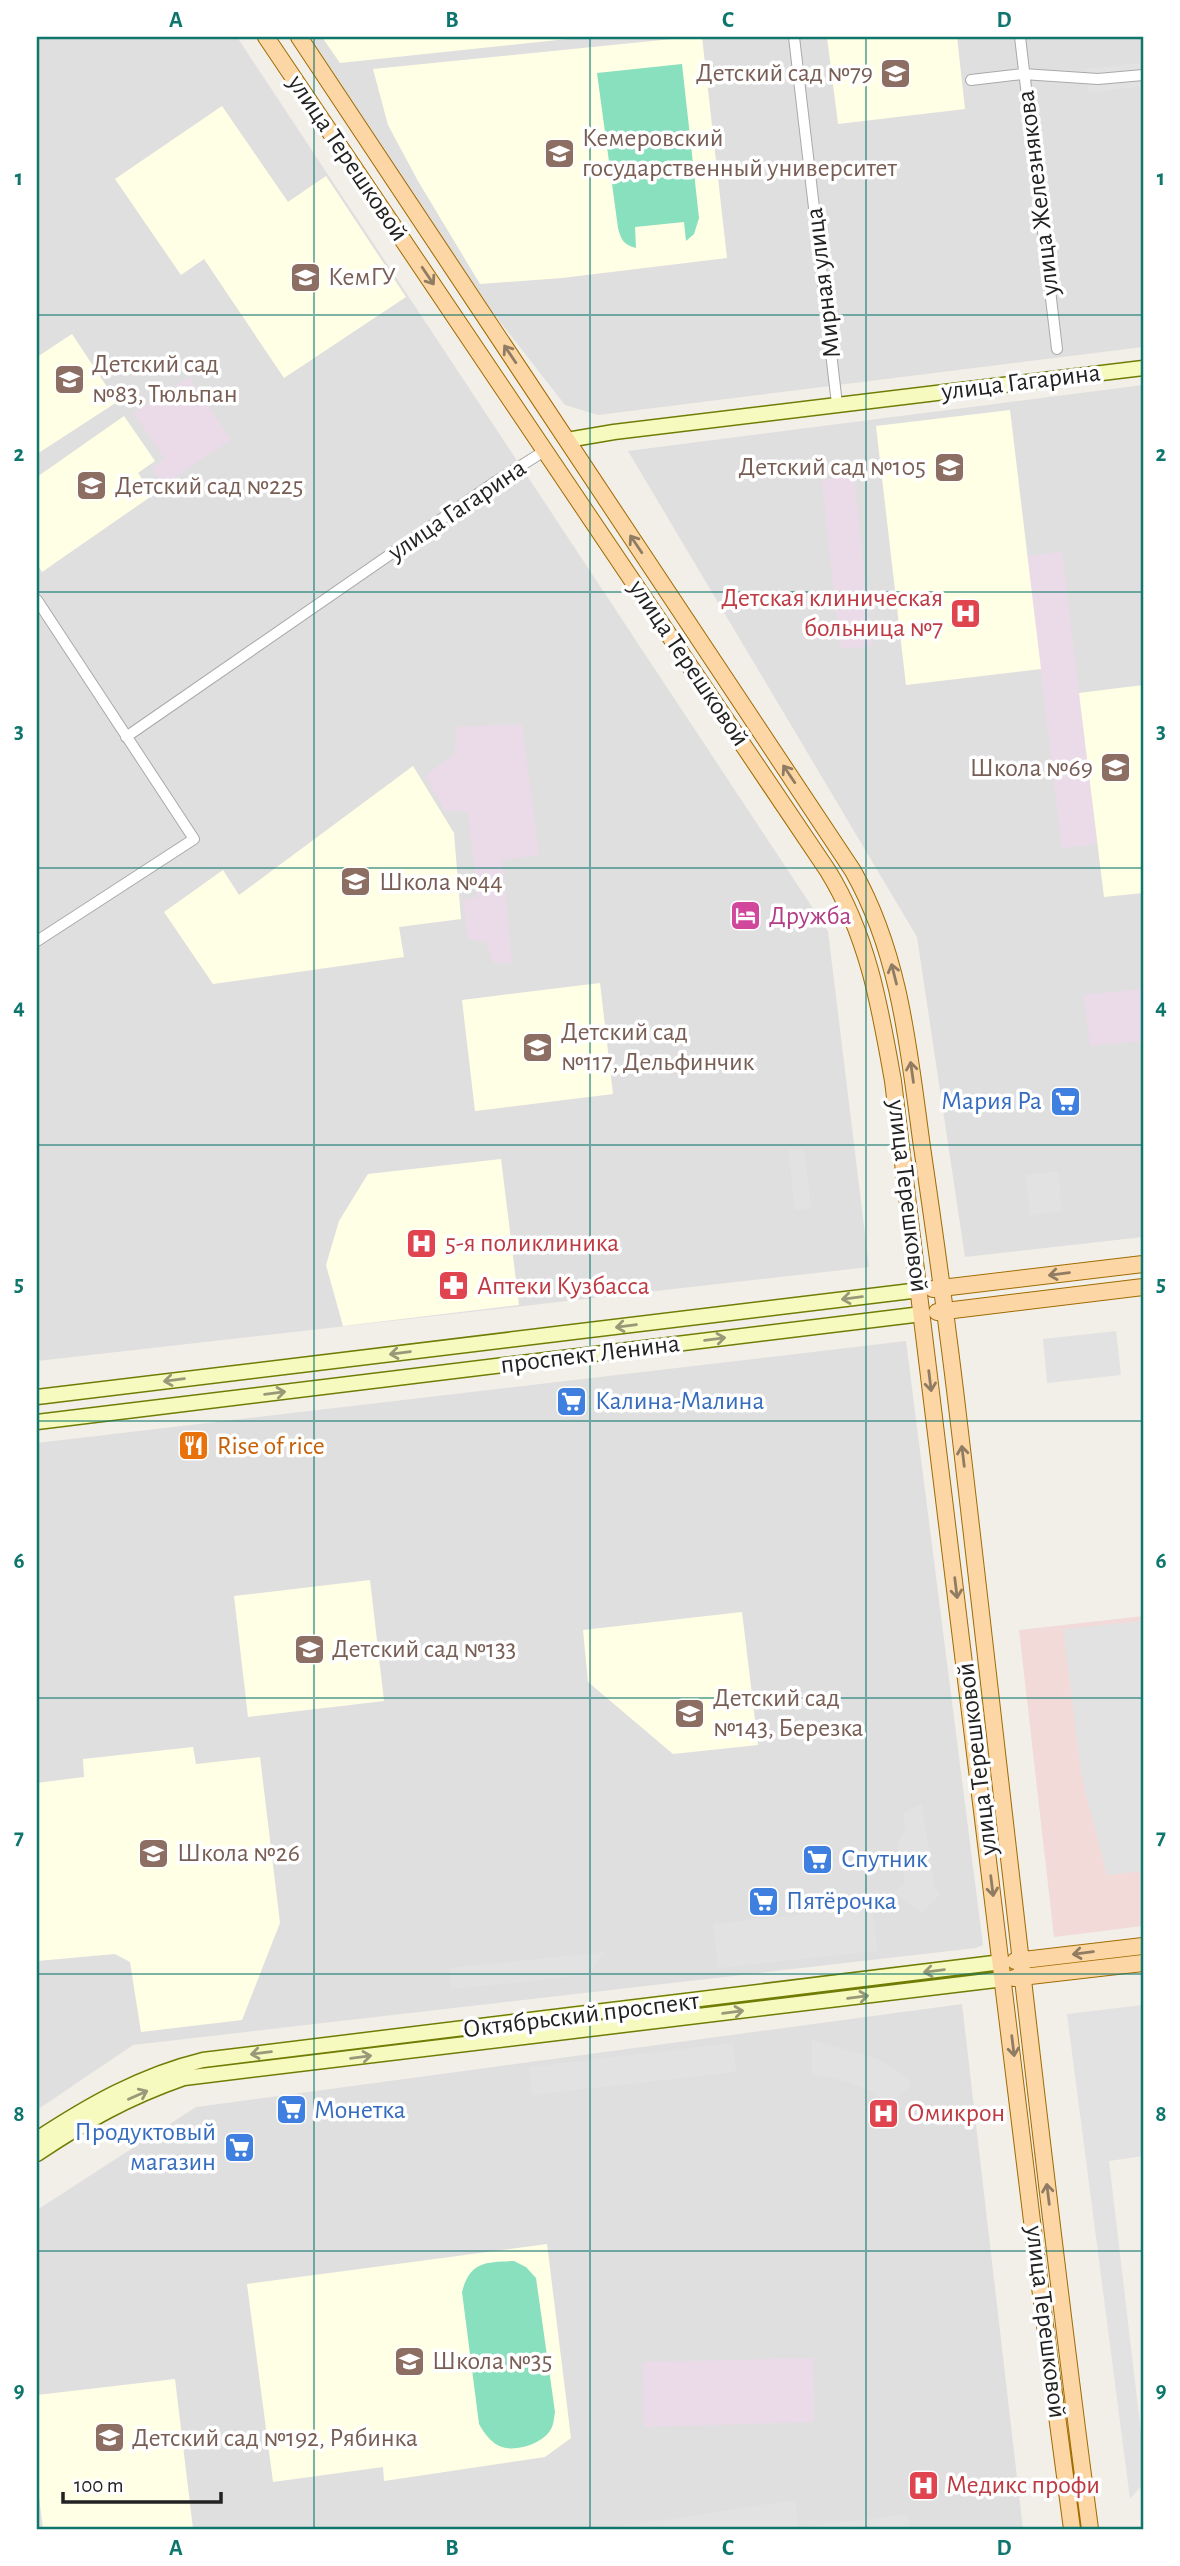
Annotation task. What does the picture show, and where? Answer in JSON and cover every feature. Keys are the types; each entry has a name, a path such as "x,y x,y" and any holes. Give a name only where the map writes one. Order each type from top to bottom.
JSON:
{"main road":[{"name":"улица Терешковой","path":"267,37 828,871 852,916 869,960 893,1081 1072,2529"},
{"name":"улица Терешковой","path":"299,37 853,871 890,957 905,1028 946,1311 1047,2194 1090,2529"},
{"name":"улица Гагарина","path":"546,450 567,440 614,432 1143,368"},
{"name":"проспект Ленина","path":"37,1397 1143,1264"},
{"name":"проспект Ленина","path":"37,1422 1143,1287"},
{"path":"502,1365 538,1349 544,1335"},
{"name":"Октябрьский проспект","path":"1023,1968 1143,1946"},
{"name":"Октябрьский проспект","path":"37,2139 94,2102 141,2080 203,2060 1003,1970 1143,1963"},
{"name":"Октябрьский проспект","path":"37,2154 100,2113 184,2078 1003,1970"}],"street":[{"name":"Мирная улица","path":"794,37 837,404"},
{"name":"улица Железнякова","path":"1020,37 1057,349"},
{"path":"971,80 1023,74 1098,79 1143,75"},
{"name":"улица Гагарина","path":"126,737 495,482 546,450"},
{"path":"37,600 194,839 37,941"}],"shaded area":[{"path":"37,37 237,37 828,931 869,1267 37,1361"},
{"path":"306,37 1143,37 1143,347 598,415 565,405 466,278"},
{"path":"322,37 586,37 340,63"},
{"name":"Кемеровский государственный университет","path":"702,37 727,258 562,278 480,284 388,125 373,69"},
{"name":"Детский сад №79","path":"827,37 957,37 965,109 838,124"},
{"path":"1143,63 1143,86 1089,93 1086,69"},
{"path":"222,106 288,202 326,176 406,297 284,378 204,259 181,275 115,179"},
{"name":"Детский сад №83, Тюльпан","path":"72,334 117,402 37,454 37,357"},
{"path":"189,377 231,440 163,485 152,468 165,459 134,413"},
{"path":"1143,385 1143,1237 965,1257 917,937 628,451"},
{"name":"Детская клиническая больница №7","path":"1010,410 1041,669 906,685 876,426"},
{"name":"Детский сад №225","path":"124,416 155,461 138,473 153,495 42,572 37,564 37,477"},
{"path":"854,476 872,646 840,649 822,480"},
{"path":"1062,552 1097,844 1062,848 1027,556"},
{"name":"Школа №69","path":"1143,685 1143,893 1104,897 1079,693"},
{"path":"522,724 539,855 502,860 512,964 493,962 486,942 468,939 463,900 478,897 468,812 445,810 425,776 455,754 456,727"},
{"name":"Школа №44","path":"413,766 454,833 461,919 399,927 404,957 213,984 164,912 223,870 239,895"},
{"name":"Детский сад №117, Дельфинчик","path":"600,983 613,1094 475,1111 462,1000"},
{"path":"1143,989 1143,1041 1090,1046 1084,995"},
{"path":"804,1149 811,1208 795,1210 788,1150"},
{"name":"5-я поликлиника","path":"501,1159 519,1305 343,1326 326,1265 339,1221 368,1174"},
{"path":"1058,1171 1062,1211 1030,1215 1025,1175"},
{"path":"1116,1331 1121,1375 1047,1383 1043,1339"},
{"path":"906,1341 983,1945 976,1948 133,2045 37,2110 37,1443"},
{"name":"Детский сад №133","path":"370,1580 384,1701 248,1717 234,1596"},
{"name":"Детский сад №143, Березка","path":"742,1612 758,1745 673,1754 588,1682 583,1630"},
{"path":"1143,1616 1143,1926 1054,1937 1019,1630"},
{"path":"1143,1621 1143,1871 1107,1875 1082,1779 1063,1629"},
{"name":"Школа №26","path":"193,1747 196,1764 260,1757 280,1923 242,2020 141,2032 130,1962 115,1954 37,1961 37,1783 84,1777 83,1759"},
{"path":"922,1804 934,1885 940,1895 922,1913 894,1892 905,1883 897,1844 905,1831 903,1813"},
{"path":"872,1907 877,1951 718,1968 713,1924"},
{"path":"605,1952 588,1975 451,1989 449,1968"},
{"path":"962,2004 1023,2529 37,2529 37,2210 196,2107"},
{"path":"1143,2005 1143,2156 1109,2161 1143,2450 1143,2484 1130,2499 1067,2014"},
{"path":"812,2040 875,2058 893,2067 912,2083 892,2105 849,2082 812,2074"},
{"path":"733,2043 736,2072 532,2095 529,2067"},
{"name":"Школа №35","path":"547,2244 571,2438 545,2457 384,2481 383,2467 273,2482 247,2284"},
{"path":"813,2358 814,2422 644,2427 643,2362"},
{"name":"Детский сад №192, Рябинка","path":"175,2379 193,2529 43,2529 37,2480 37,2395"},
{"path":"795,2500 799,2529 611,2529 611,2528"},
{"path":"908,2514 910,2529 812,2529 811,2526"}],"green space":[{"path":"682,64 699,218 694,234 686,241 684,222 635,227 636,248 624,241 618,228 597,73"},
{"path":"514,2261 526,2267 536,2278 555,2412 548,2434 530,2445 508,2448 498,2446 479,2424 462,2292 470,2274 480,2265"}],"place":[{"name":"Детский сад №79","path":"896,73"},
{"name":"Кемеровский государственный университет","path":"559,153"},
{"name":"КемГУ","path":"305,277"},
{"name":"Детский сад №83, Тюльпан","path":"69,379"},
{"name":"Детский сад №105","path":"949,467"},
{"name":"Детский сад №225","path":"92,486"},
{"name":"Детская клиническая больница №7","path":"966,613"},
{"name":"Школа №69","path":"1116,768"},
{"name":"Школа №44","path":"356,882"},
{"name":"Дружба","path":"746,916"},
{"name":"Детский сад №117, Дельфинчик","path":"538,1047"},
{"name":"Мария Ра","path":"1065,1101"},
{"name":"5-я поликлиника","path":"422,1243"},
{"name":"Аптеки Кузбасса","path":"454,1286"},
{"name":"Калина-Малина","path":"572,1401"},
{"name":"Rise of rice","path":"194,1446"},
{"name":"Детский сад №133","path":"309,1649"},
{"name":"Детский сад №143, Березка","path":"690,1713"},
{"name":"Школа №26","path":"154,1853"},
{"name":"Спутник","path":"818,1859"},
{"name":"Пятёрочка","path":"763,1901"},
{"name":"Монетка","path":"291,2110"},
{"name":"Омикрон","path":"884,2113"},
{"name":"Продуктовый магазин","path":"239,2147"},
{"name":"Школа №35","path":"409,2361"},
{"name":"Детский сад №192, Рябинка","path":"109,2438"},
{"name":"Медикс профи","path":"923,2485"}]}
